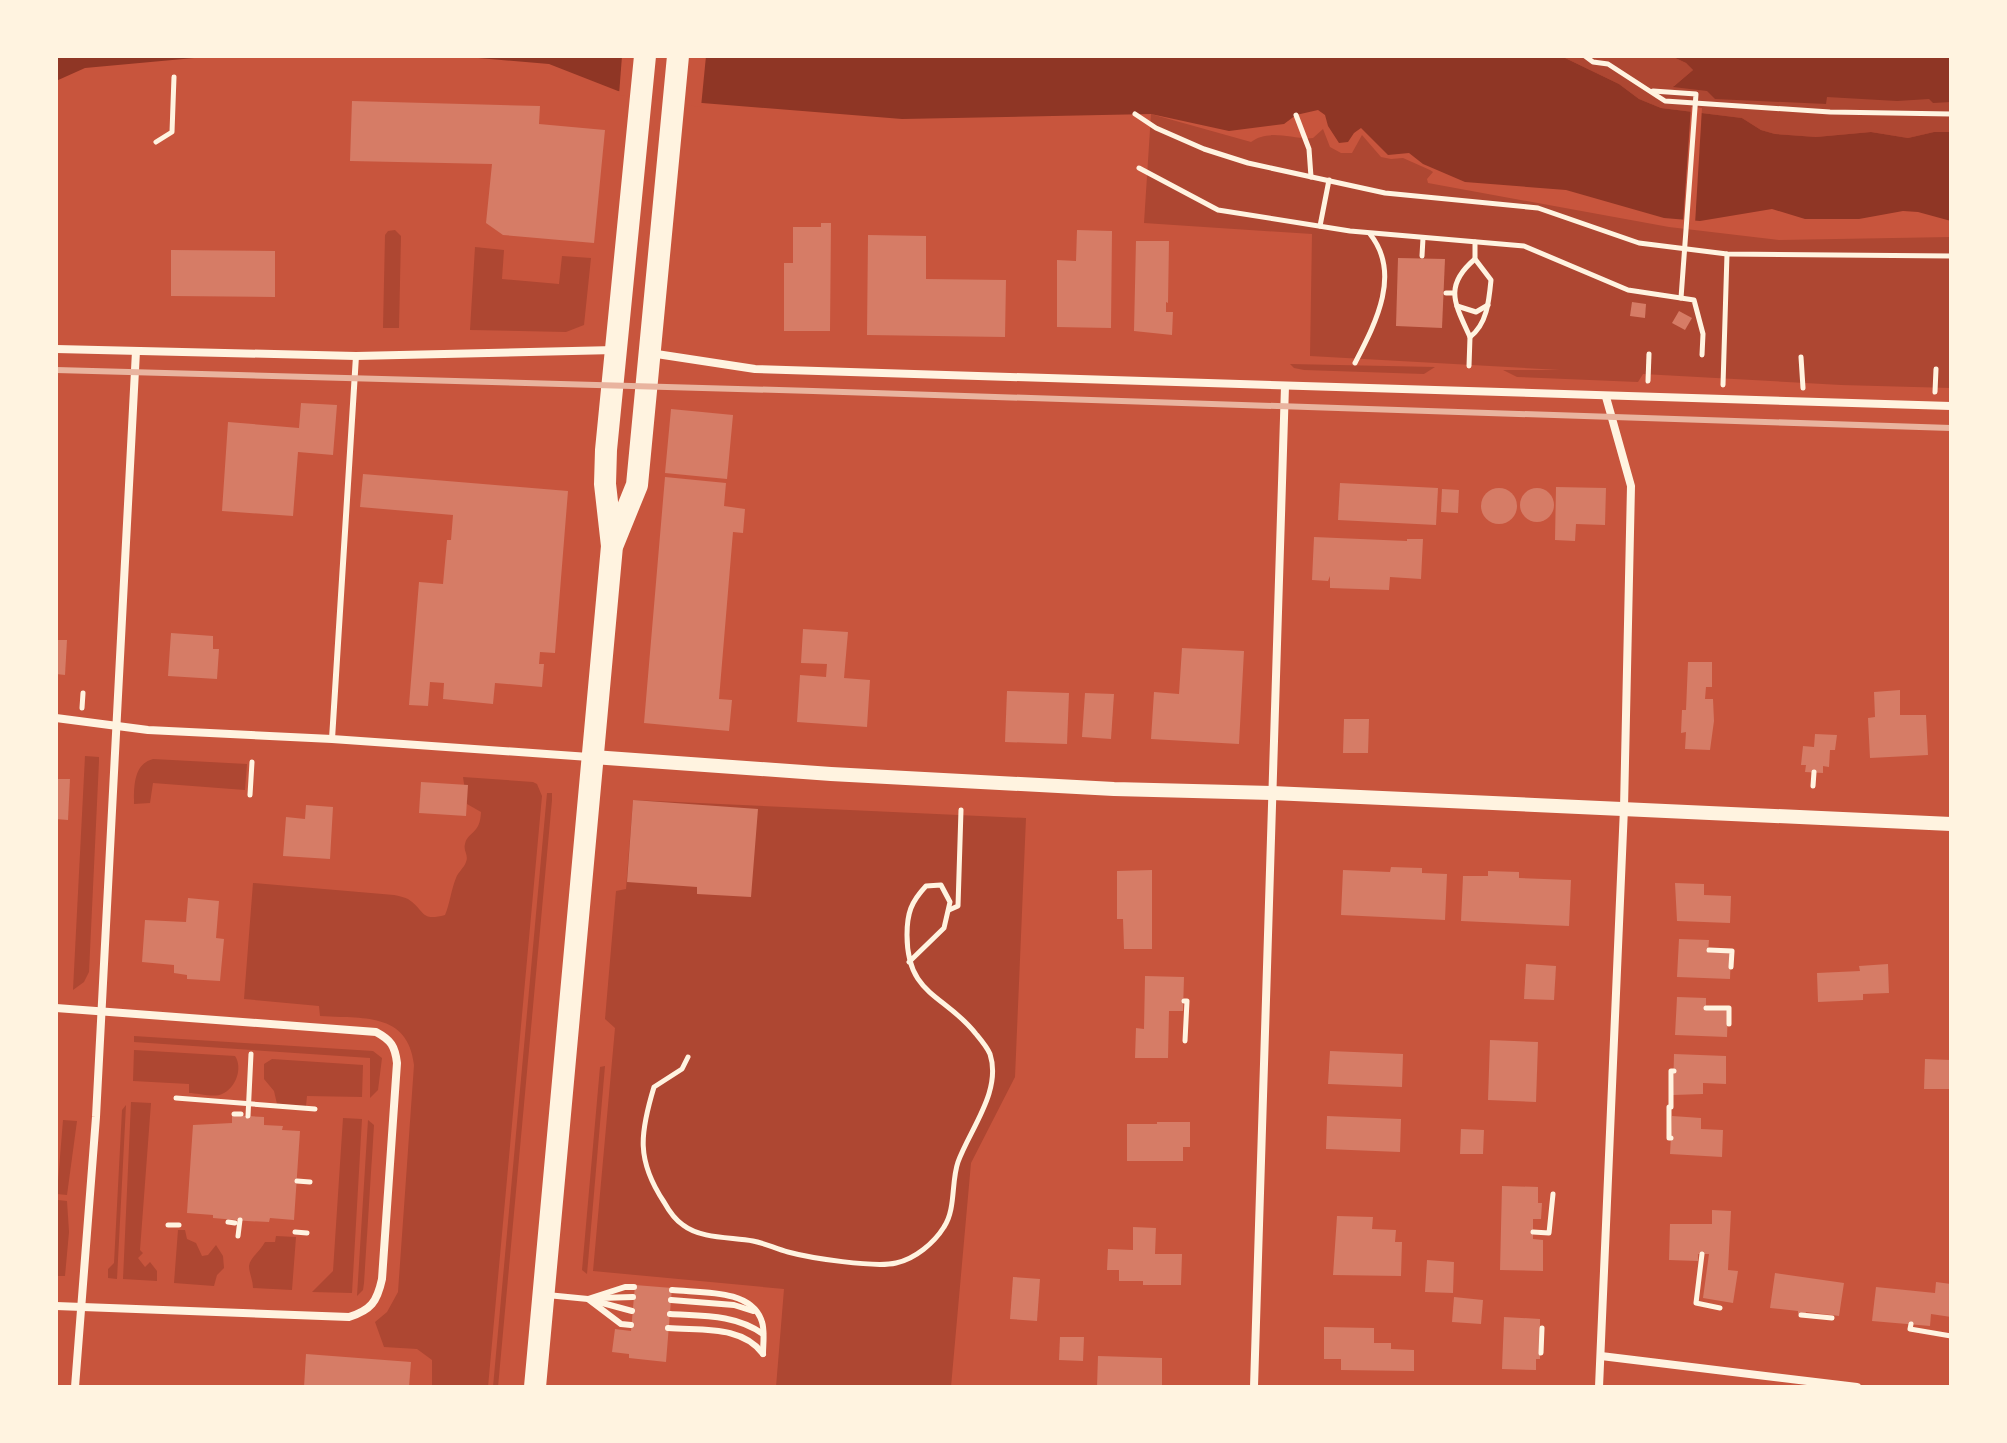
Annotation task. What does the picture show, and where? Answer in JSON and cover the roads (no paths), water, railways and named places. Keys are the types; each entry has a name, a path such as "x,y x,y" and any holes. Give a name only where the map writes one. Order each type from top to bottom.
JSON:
{"highway":[{"path":"535,1387 612,546 605,484 606,450 645,56"},
{"path":"612,546 637,485 678,56"}],"street":[{"path":"56,349 356,356 616,350"},
{"path":"75,1387 102,1012 136,351"},
{"path":"649,353 755,369 1951,406"},
{"path":"1254,1387 1285,386"},
{"path":"1599,1387 1624,808 1631,486 1606,397"},
{"path":"56,718 116,728 332,739 845,775 1951,824"},
{"path":"56,1008 376,1032 389,1039 395,1049 397,1063 382,1279 378,1298 366,1312 349,1317 56,1306"},
{"path":"1601,1356 1857,1387"}],"lane":[{"path":"332,739 356,356"},
{"path":"588,1299 634,1287"},
{"path":"668,1328 746,1336 756,1343 763,1354 762,1322 745,1301 735,1296 672,1290"},
{"path":"544,1294 588,1299 632,1311"},
{"path":"588,1299 633,1297"},
{"path":"588,1299 621,1324 631,1325"},
{"path":"671,1300 734,1305 756,1312"},
{"path":"670,1314 732,1319 748,1324 763,1334"}],"railway":[{"path":"56,370 1951,428"}]}
